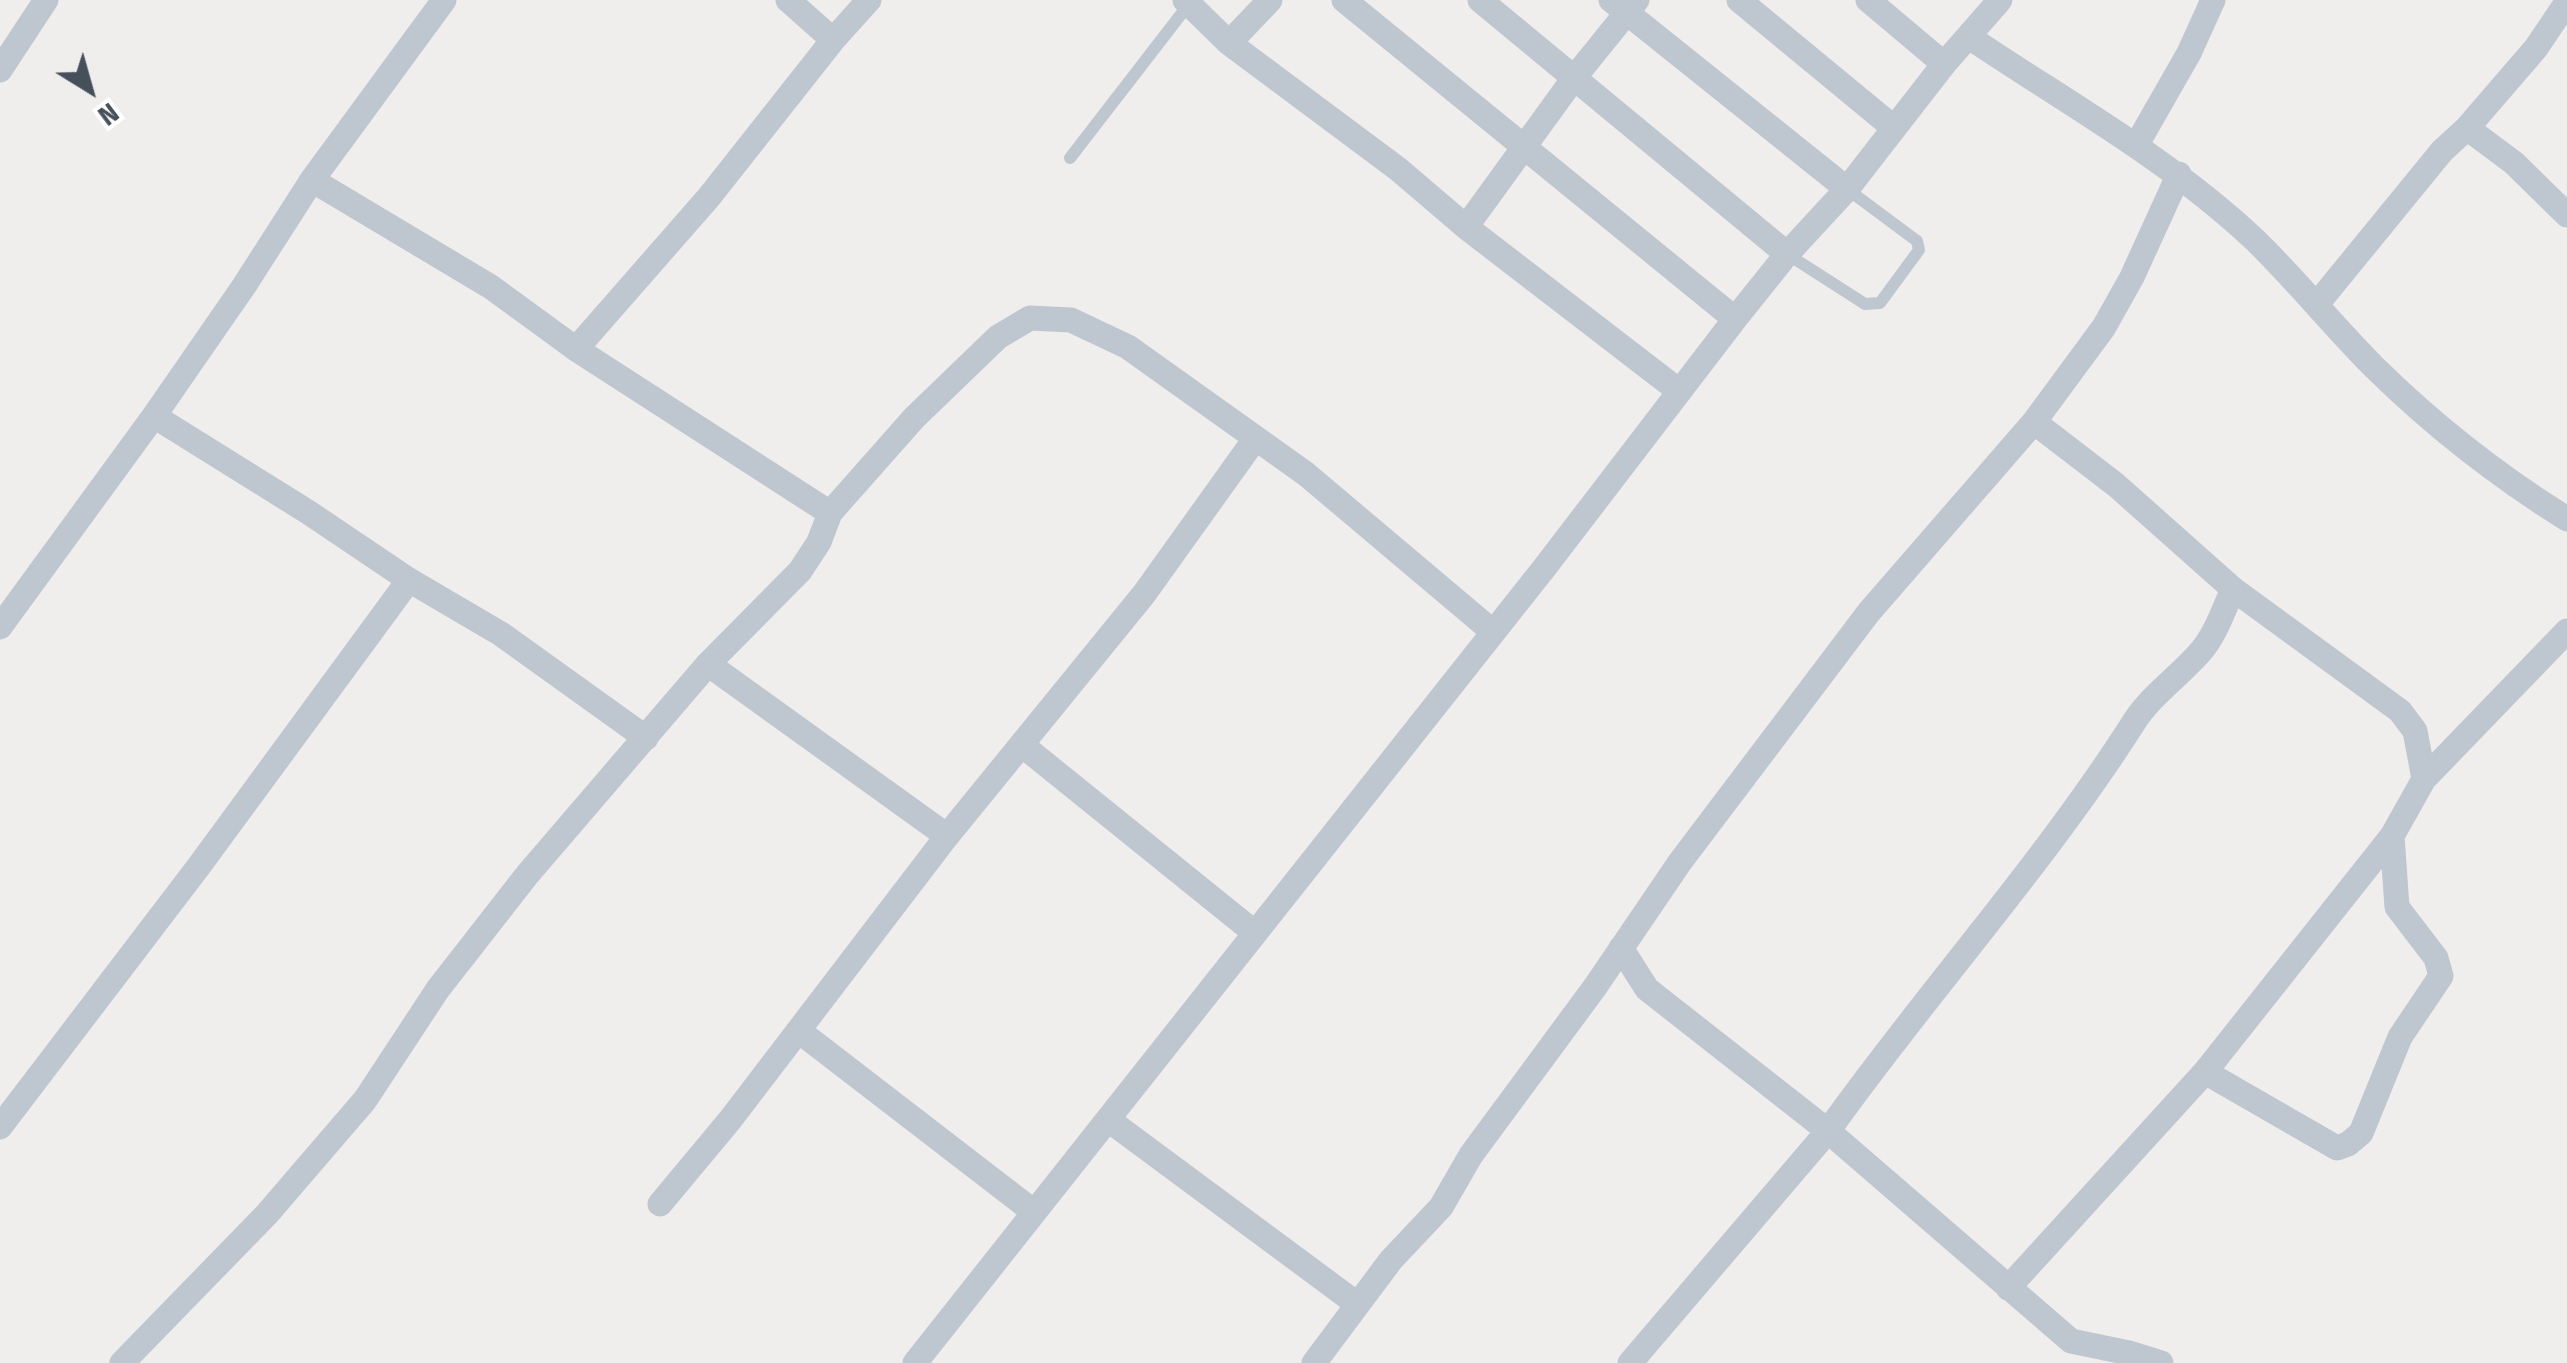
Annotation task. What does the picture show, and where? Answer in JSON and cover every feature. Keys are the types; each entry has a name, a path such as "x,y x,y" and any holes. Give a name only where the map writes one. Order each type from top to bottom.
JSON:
{"street":[{"path":"0,70 46,0"},
{"path":"0,627 154,416 312,180 444,0"},
{"path":"788,0 833,40"},
{"path":"576,349 709,197 869,0"},
{"path":"1229,43 1270,0"},
{"path":"1344,0 1736,319"},
{"path":"1480,0 1787,254"},
{"path":"1740,0 1894,128"},
{"path":"1868,0 1944,64"},
{"path":"915,1363 1110,1121 1787,254 1847,190 1944,64 2000,0"},
{"path":"2137,144 2189,53 2213,0"},
{"path":"1187,2 1229,43 1398,169 1466,227 1679,391"},
{"path":"2317,304 2442,152 2536,48 2567,2"},
{"path":"1466,227 1625,4 1847,190"},
{"path":"1970,37 2180,174 2254,240 2375,368 2433,421 2518,489 2567,518"},
{"path":"2467,128 2514,163 2567,215"},
{"path":"1314,1363 1391,1260 1441,1207 1471,1155 1680,862 1869,612 2034,422 2104,327 2180,174"},
{"path":"312,180 491,287 576,349 830,513"},
{"path":"122,1363 267,1214 365,1100 438,989 527,875 708,664 800,571 820,542 830,513 914,418 998,337 1030,318 1071,320 1128,346 1306,474 1492,631"},
{"path":"154,416 409,580 501,634 646,738"},
{"path":"2034,422 2116,485 2233,589 2400,711 2416,731 2424,779"},
{"path":"660,1204 730,1120 947,836 1144,594 1255,439"},
{"path":"0,1127 409,580"},
{"path":"1630,1363 1828,1130 1892,1041 2118,752 2150,701 2203,649 2233,589"},
{"path":"2008,1288 2205,1072 2392,836 2424,779 2567,630"},
{"path":"708,664 947,836"},
{"path":"1022,745 1255,933"},
{"path":"2205,1072 2338,1148 2362,1133 2400,1038 2441,976 2436,958 2397,907 2392,836"},
{"path":"1621,948 1647,990 1828,1130 1978,1257 2070,1352 2129,1353 2160,1363"},
{"path":"1595,986 1647,990"},
{"path":"799,1031 1034,1212"},
{"path":"1110,1121 1357,1304"}],"lane":[{"path":"1070,158 1187,2"},
{"path":"1787,254 1866,304 1880,303 1919,250 1916,242 1847,190"}]}
